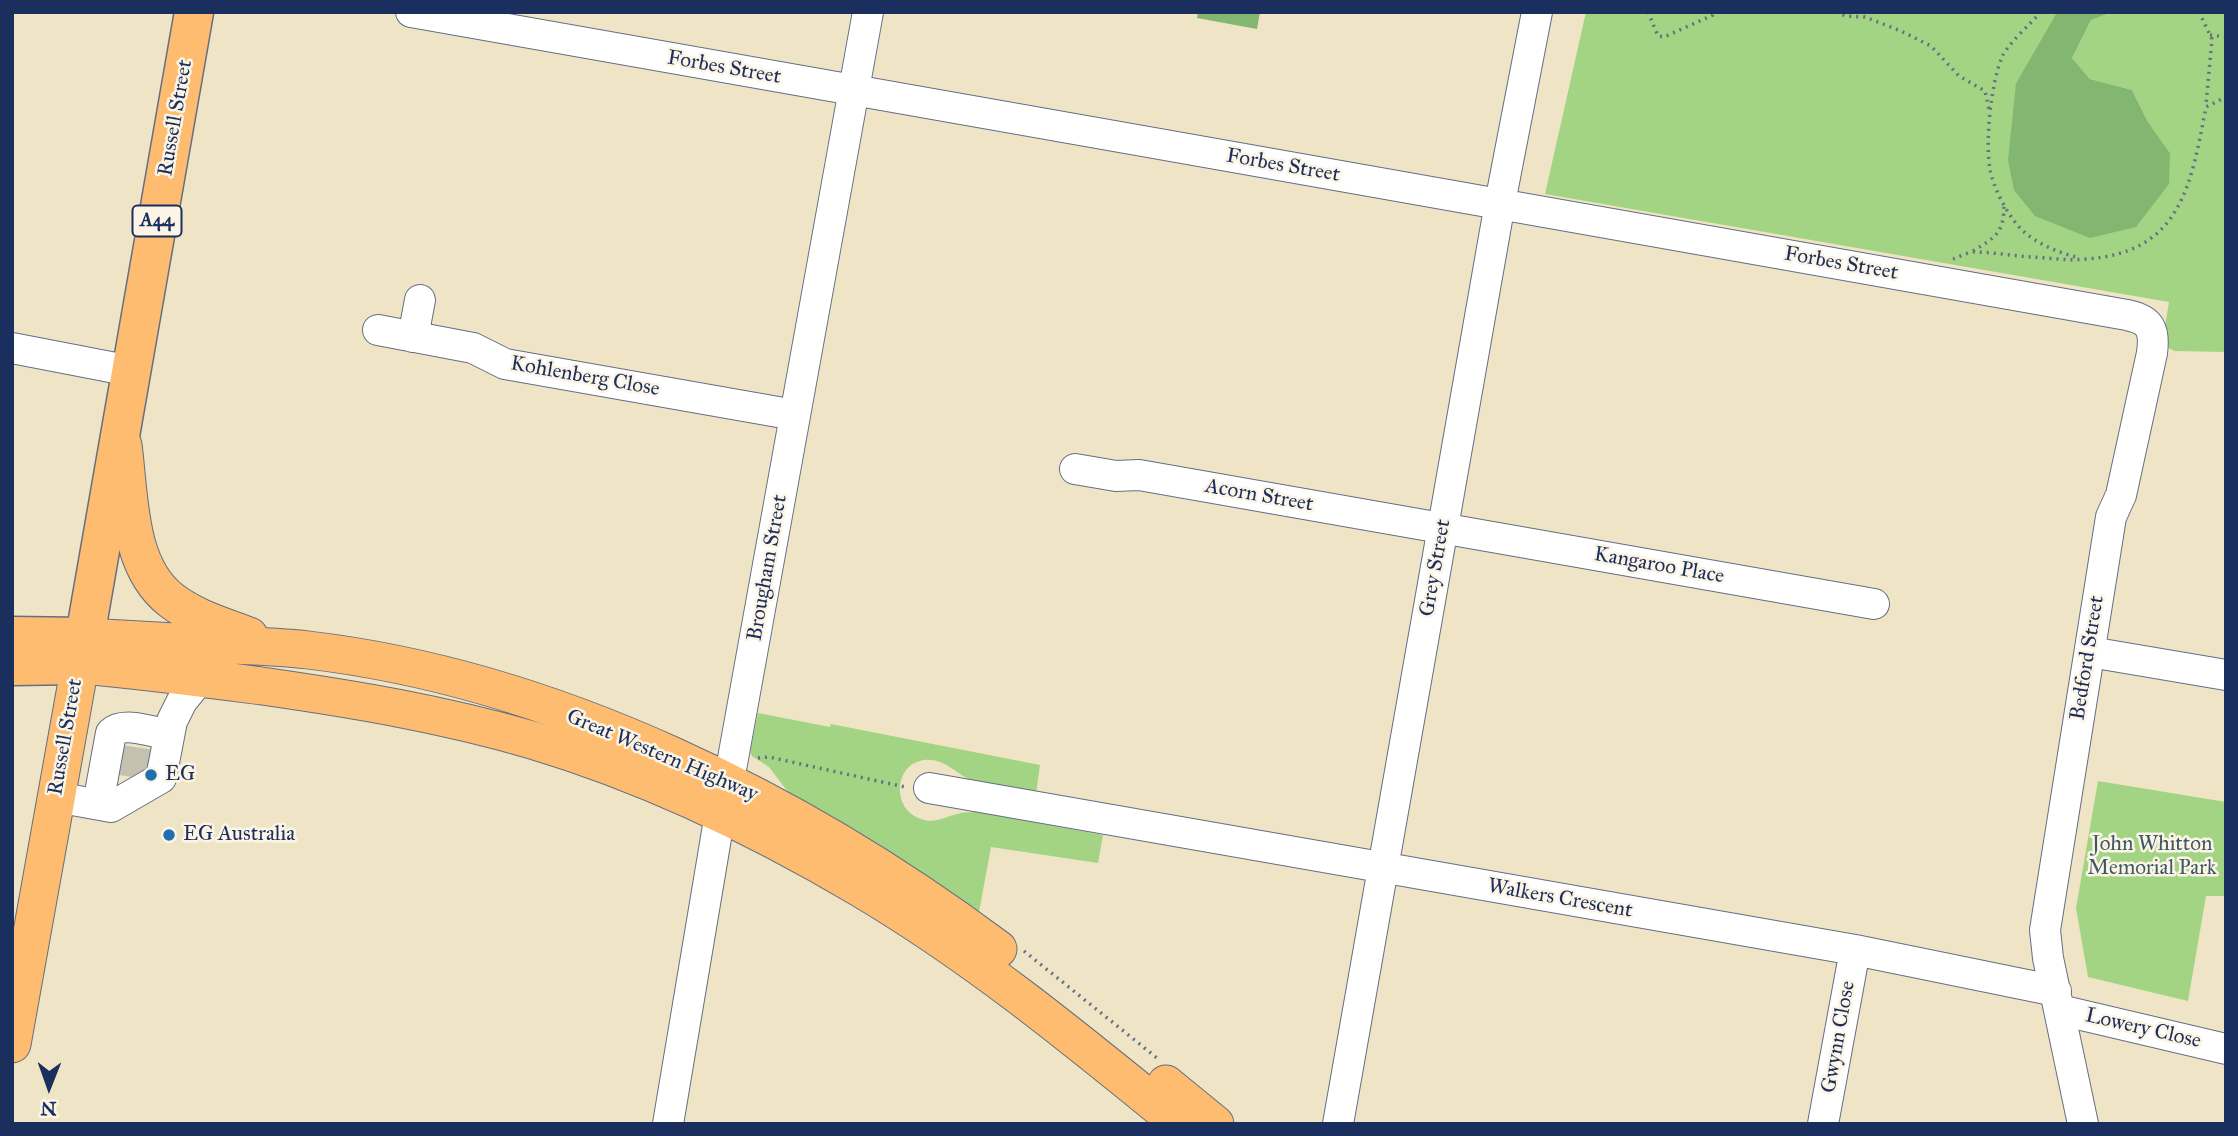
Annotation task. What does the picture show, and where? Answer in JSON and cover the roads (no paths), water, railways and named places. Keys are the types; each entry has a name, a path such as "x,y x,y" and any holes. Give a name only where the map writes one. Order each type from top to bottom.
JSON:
{"highway":[{"name":"Russell Street","path":"83,651 194,12"},
{"name":"Great Western Highway","path":"12,636 83,651"},
{"name":"Great Western Highway","path":"12,666 83,651"}],"main road":[{"name":"Russell Street","path":"121,430 136,544 151,579 164,594 187,611 278,648"},
{"name":"Great Western Highway","path":"83,651 278,648 362,658 443,676 510,695 628,737 732,785 817,829 914,888 1043,983 1215,1124"},
{"name":"Russell Street","path":"12,1044 83,651"},
{"name":"Great Western Highway","path":"83,651 201,678 373,702 468,723 534,741 642,779 732,785 862,889 948,944 1037,1008 1180,1124"}],"street":[{"name":"Forbes Street","path":"411,12 471,18 852,92 1913,276 2137,317 2151,328"},
{"name":"Brougham Street","path":"668,1124 732,785 868,12"},
{"name":"Grey Street","path":"1338,1124 1500,203 1537,12"},
{"path":"413,337 420,300"},
{"name":"Bedford Street","path":"2058,1001 2046,943 2046,916 2111,517 2121,495 2152,353 2151,328"},
{"name":"Kohlenberg Close","path":"378,330 473,348 505,364 795,415"},
{"path":"12,348 131,371"},
{"name":"Acorn Street","path":"1075,469 1116,476 1139,475 1443,527"},
{"name":"Kangaroo Place","path":"1443,527 1874,604"},
{"path":"2090,652 2226,676"},
{"path":"55,797 111,807 130,787 161,778 169,735 178,707 201,678"},
{"path":"98,804 111,733 114,730 122,727 139,737 169,735"},
{"name":"Walkers Crescent","path":"929,788 1855,950 2058,1001"},
{"name":"Gwynn Close","path":"1823,1124 1855,950"},
{"path":"2058,1001 2083,1124"},
{"name":"Lowery Close","path":"2058,1001 2226,1049"}],"tunnel":[{"path":"132,777 137,744"}],"place":[{"name":"EG","path":"151,775"},
{"name":"EG Australia","path":"169,835"}],"park label":[{"name":"John Whitton Memorial Park","path":"2152,857"}]}
